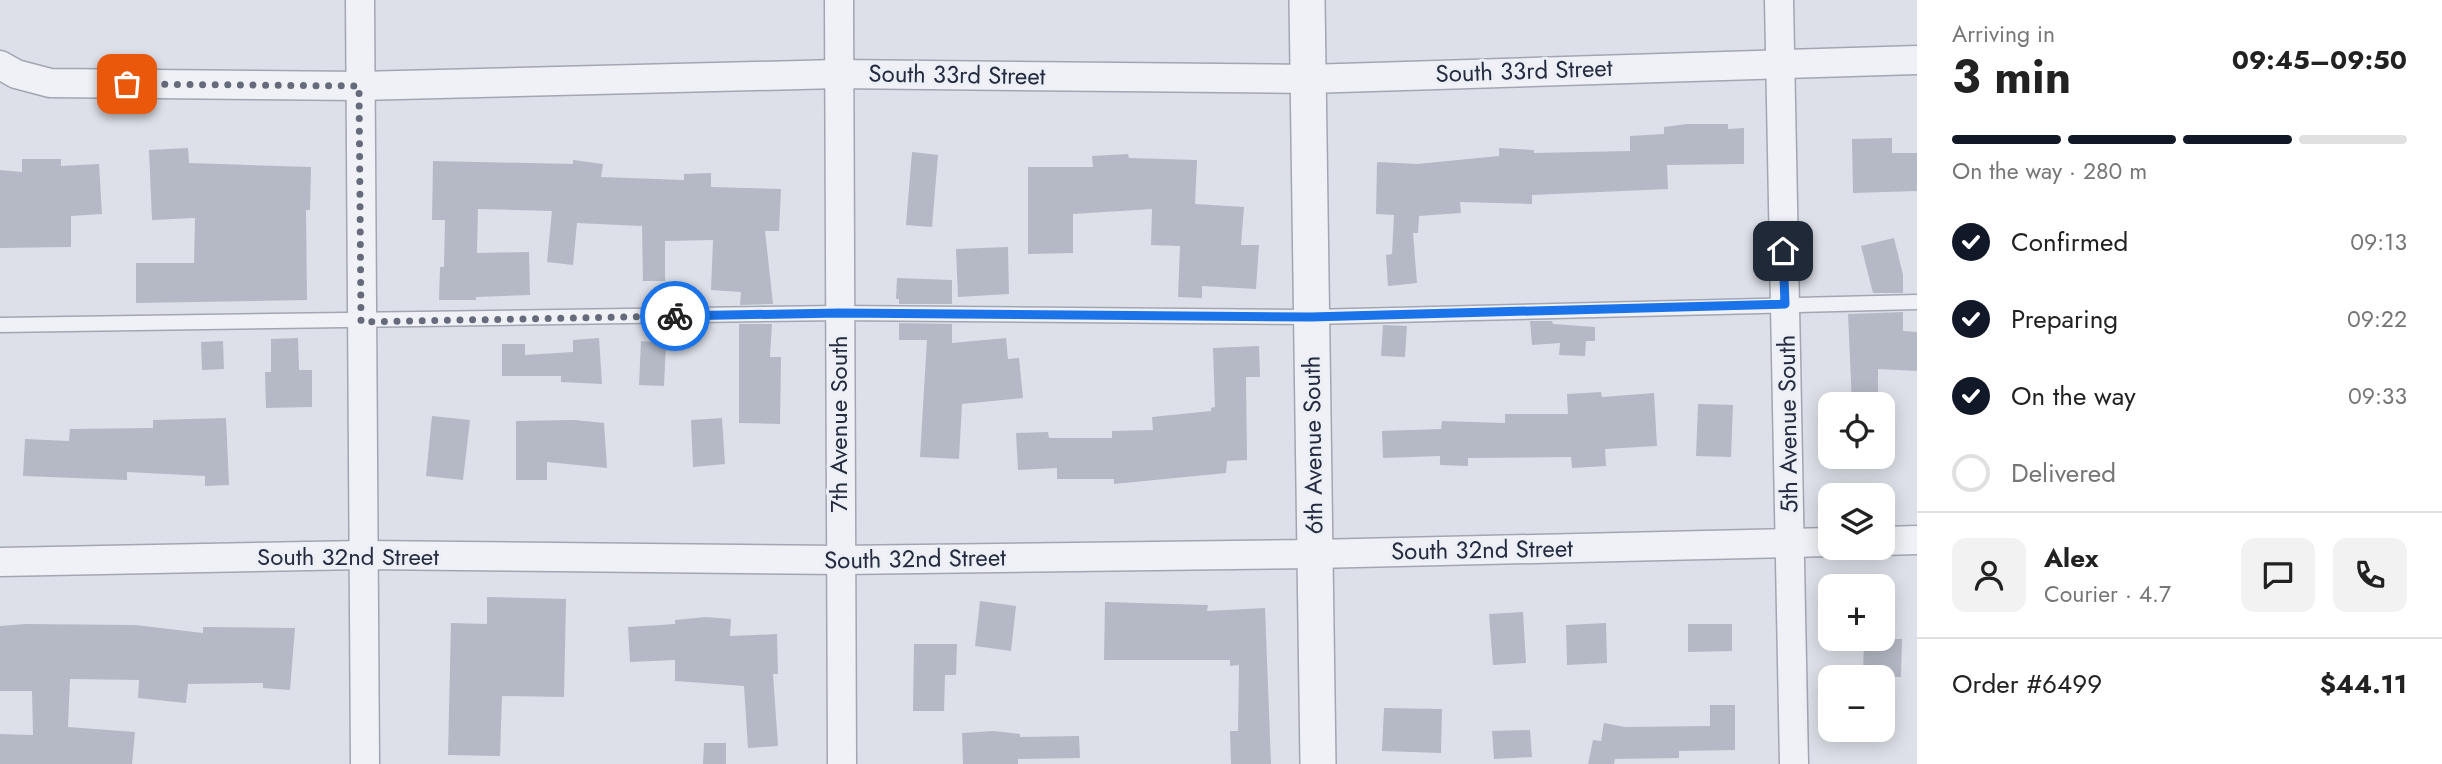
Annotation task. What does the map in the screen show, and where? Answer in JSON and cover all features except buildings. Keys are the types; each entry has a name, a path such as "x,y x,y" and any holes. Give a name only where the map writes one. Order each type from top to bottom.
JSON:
{"street":[{"path":"360,0 365,764"},
{"name":"7th Avenue South","path":"839,0 837,74 842,764"},
{"name":"6th Avenue South","path":"1307,0 1318,764"},
{"name":"5th Avenue South","path":"1779,0 1794,764"},
{"name":"South 33rd Street","path":"0,65 16,74 50,83 359,86 837,74 1308,79 1779,62 1917,60"},
{"path":"1895,541 1917,540"},
{"name":"South 32nd Street","path":"0,562 363,555 839,560 1315,554 1818,542"}],"lane":[{"path":"0,326 839,313 1311,317 1917,302"}],"way so far":[{"path":"127,84 359,86 361,322 675,316"}],"route":[{"path":"675,316 839,313 1311,317 1785,304 1783,251"}]}
